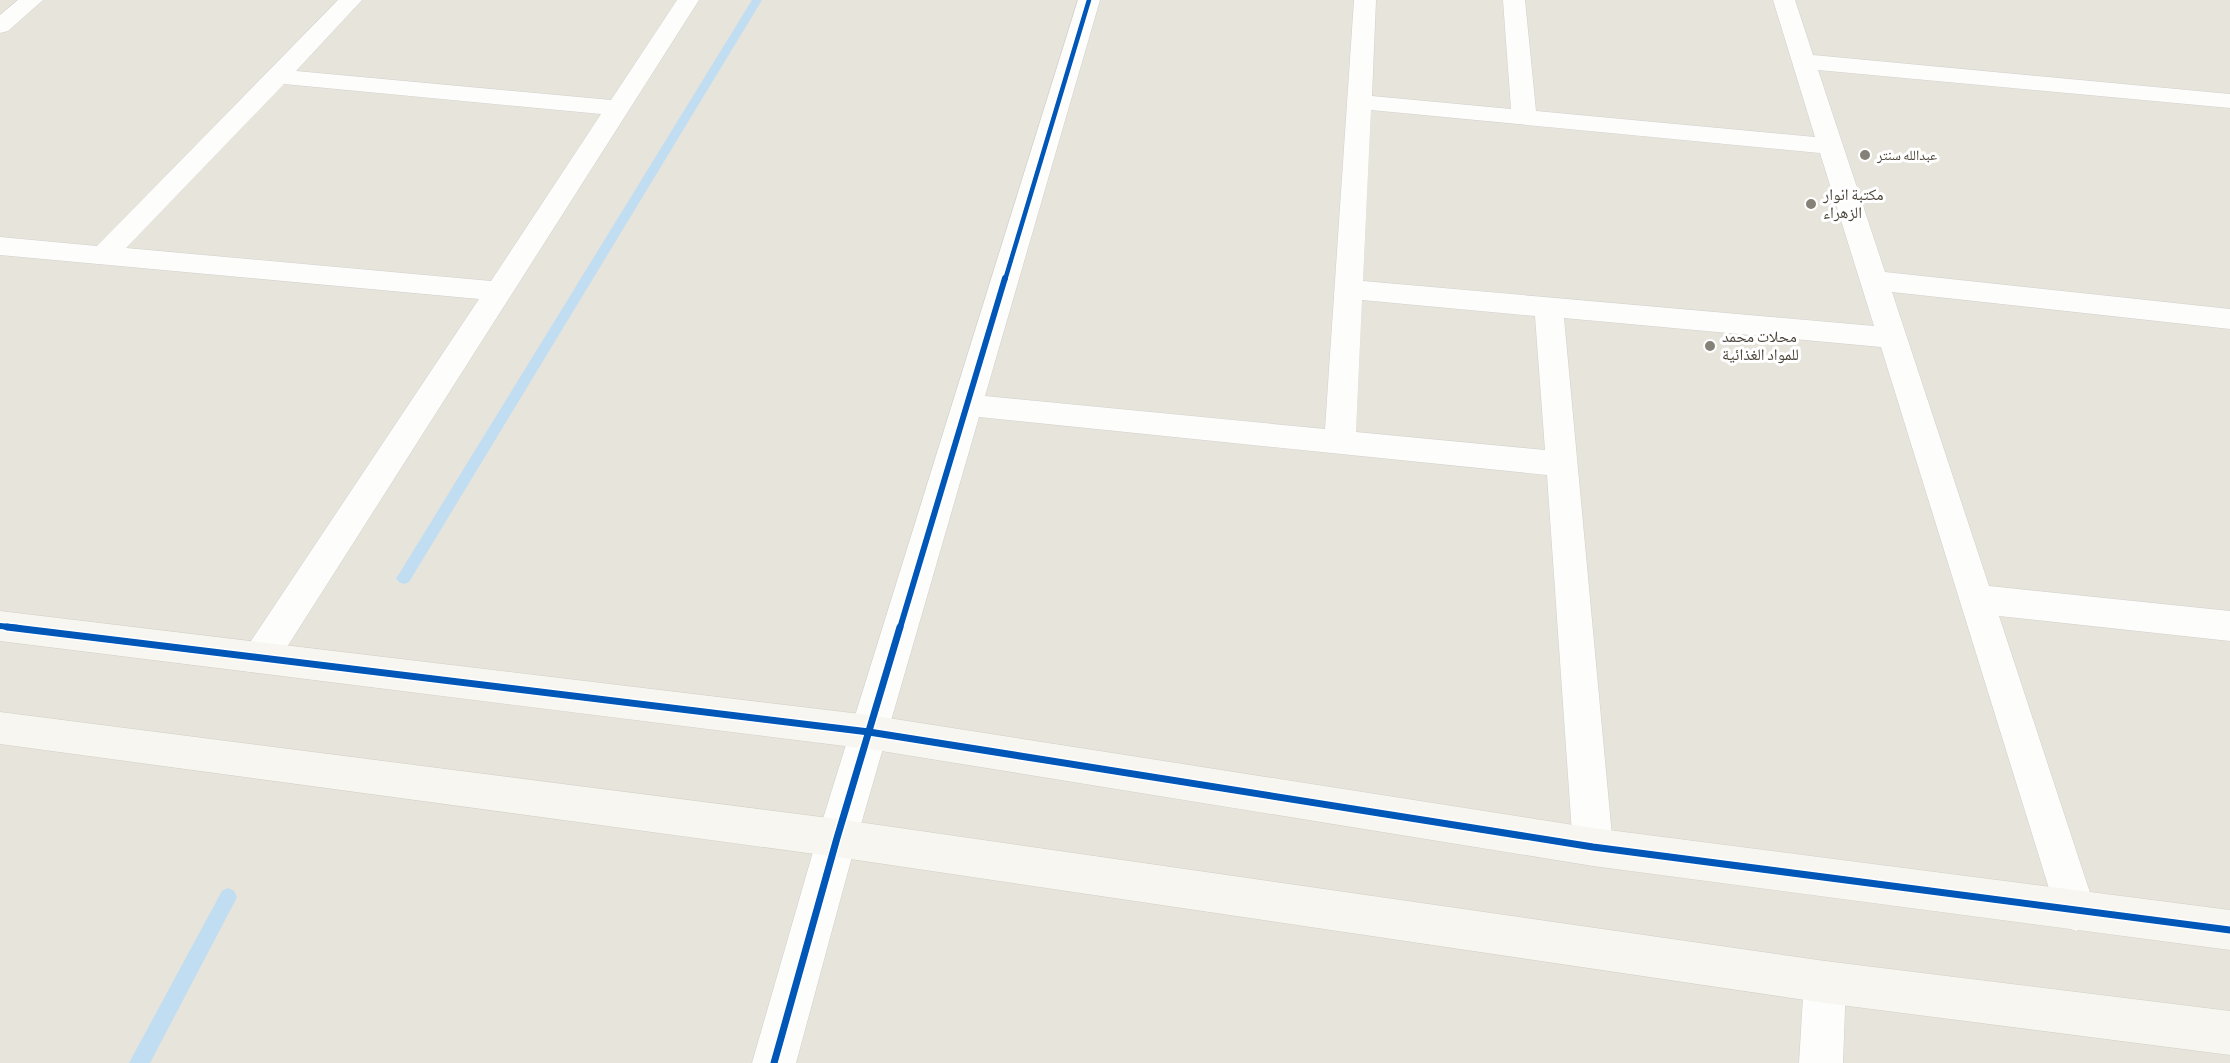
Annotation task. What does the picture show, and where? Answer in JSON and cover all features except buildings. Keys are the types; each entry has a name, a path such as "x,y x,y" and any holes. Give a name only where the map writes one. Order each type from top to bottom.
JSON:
{"street":[{"path":"5,18 32,0"},
{"path":"104,255 351,0"},
{"path":"260,658 688,0"},
{"path":"774,1063 837,838 1089,0"},
{"path":"1340,442 1365,0"},
{"path":"1514,0 1524,117"},
{"path":"1784,0 2076,911"},
{"path":"1803,61 2230,101"},
{"path":"278,76 618,108"},
{"path":"1359,102 1831,146"},
{"path":"0,246 499,291"},
{"path":"1874,280 2230,319"},
{"path":"1348,289 1892,338"},
{"path":"1549,307 1593,847"},
{"path":"967,405 1562,464"},
{"path":"1976,599 2230,626"},
{"path":"0,626 869,732 1593,847 2230,930"},
{"path":"0,728 837,838 1825,982 2230,1033"},
{"path":"1821,1063 1825,982"}],"shaded area":[{"path":"0,0 2230,0 2230,1063 0,1063"}],"waterway":[{"path":"404,578 757,0"},
{"path":"139,1063 228,897"}],"cycle path":[{"path":"774,1063 837,838 1089,0"},
{"path":"0,626 869,732 1593,847 2230,930"}],"place":[{"name":"عبدالله سنتر","path":"1865,155"},
{"name":"مكتبة انوار الزهراء","path":"1811,204"},
{"name":"محلات محمد للمواد الغذائية","path":"1710,346"}]}
